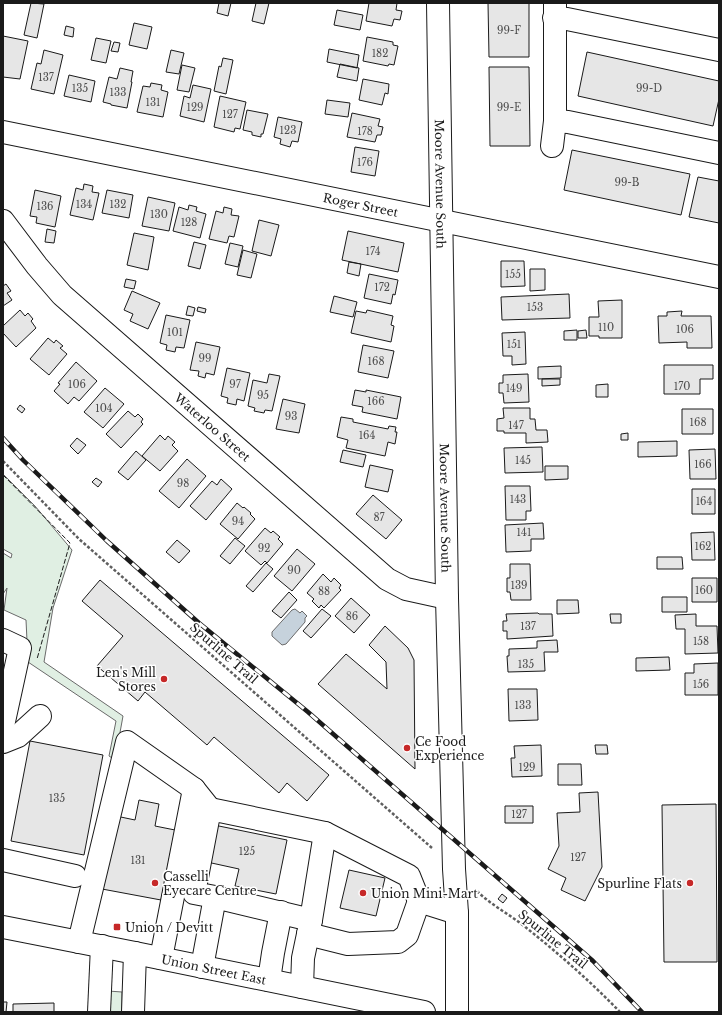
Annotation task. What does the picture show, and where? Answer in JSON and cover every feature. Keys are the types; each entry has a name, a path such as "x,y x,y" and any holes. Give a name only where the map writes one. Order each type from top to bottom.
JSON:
{"street":[{"name":"Moore Avenue South","path":"438,3 447,598 454,868 457,913 457,1012"},
{"path":"554,11 567,19 719,50"},
{"path":"552,146 555,121 554,11"},
{"path":"555,121 568,122 719,153"},
{"name":"Roger Street","path":"3,132 719,277"},
{"name":"Waterloo Street","path":"3,221 62,295 387,579 406,588 447,598"},
{"path":"3,640 20,648 3,726"},
{"path":"3,742 18,736 40,716"},
{"path":"79,942 128,742 194,789 210,809 324,833 409,876 419,901 407,935 398,942 348,944 281,912 194,893 210,809"},
{"path":"161,958 194,789"},
{"path":"302,987 303,958 310,927 324,833"},
{"path":"3,860 75,876"},
{"path":"202,967 215,897"},
{"path":"419,901 457,913"},
{"path":"269,980 281,912"},
{"name":"Union Street East","path":"3,928 102,946 424,1012"},
{"path":"99,1012 102,946"},
{"path":"133,1012 135,953"}],"path":[{"name":"Spurline Trail","path":"3,461 79,539 434,850"},
{"name":"Spurline Trail","path":"474,888 484,898 523,925 592,983 620,1012"}],"green space":[{"path":"3,474 35,506 72,550 53,608 44,662 123,716 115,760 109,756 116,721 28,662 26,620 4,610 7,588 3,594 3,553 11,558 12,554 3,549"},
{"path":"108,991 122,992 122,1012 107,1012"}],"shaded area":[{"path":"295,609 300,613 302,611 307,616 305,618 305,622 286,644 282,645 272,636 272,632 292,610"}],"building":[{"path":"31,3 44,4 37,38 24,35"},
{"path":"219,3 231,3 228,16 217,13"},
{"path":"256,3 269,3 264,24 252,21"},
{"path":"369,3 397,3 396,10 402,11 400,20 394,19 392,26 366,21"},
{"path":"488,3 529,3 529,57 489,57"},
{"path":"337,10 363,15 360,30 334,25"},
{"path":"134,23 152,27 147,49 129,45"},
{"path":"66,26 74,28 73,37 64,35"},
{"path":"3,36 28,41 20,79 3,77"},
{"path":"367,37 393,42 393,45 398,46 394,65 389,64 388,66 363,61"},
{"path":"96,38 111,41 106,63 91,60"},
{"path":"114,42 120,43 118,52 111,51"},
{"path":"329,49 359,55 357,68 327,62"},
{"path":"44,50 63,55 54,94 31,89 37,63 41,64"},
{"path":"171,50 184,53 179,74 166,72"},
{"path":"587,52 719,81 719,99 713,126 578,96"},
{"path":"223,58 233,60 226,94 214,91 219,66 221,67"},
{"path":"340,64 359,68 357,81 337,77"},
{"path":"182,65 195,68 189,92 177,90"},
{"path":"489,67 529,67 530,146 490,146"},
{"path":"120,68 133,71 127,108 103,102 109,77 117,79"},
{"path":"69,75 95,81 91,102 64,96"},
{"path":"363,79 389,84 388,94 385,93 382,105 359,100"},
{"path":"151,83 162,85 161,90 168,92 163,117 137,112 143,86 150,87"},
{"path":"193,85 211,89 204,122 180,116 184,96 190,98"},
{"path":"220,96 246,102 240,129 235,128 234,132 214,127"},
{"path":"327,100 350,103 348,117 325,114"},
{"path":"247,110 268,114 261,137 252,135 252,132 243,130"},
{"path":"352,113 380,119 378,126 383,127 381,135 377,135 375,142 347,137"},
{"path":"278,117 302,122 298,142 292,141 290,147 280,144 281,139 274,137"},
{"path":"355,147 379,151 375,176 351,172"},
{"path":"572,150 690,174 681,215 564,190"},
{"path":"698,177 719,181 719,223 689,217"},
{"path":"84,184 93,186 92,192 99,193 93,220 70,215 76,188 83,190"},
{"path":"35,190 61,196 55,227 36,223 37,217 30,216"},
{"path":"107,190 133,195 129,218 102,213"},
{"path":"148,197 175,203 169,231 142,226"},
{"path":"189,205 197,207 196,211 206,214 200,238 173,231 179,207 188,210"},
{"path":"224,207 232,209 231,215 239,216 234,237 229,236 227,243 209,239 216,211 223,213"},
{"path":"259,220 279,225 271,256 252,251"},
{"path":"47,229 56,231 54,243 45,242"},
{"path":"348,231 404,243 398,272 342,260"},
{"path":"134,233 154,237 148,270 127,265"},
{"path":"194,242 206,245 200,269 188,266"},
{"path":"230,243 243,246 238,267 225,264"},
{"path":"243,250 257,254 251,278 237,275"},
{"path":"501,261 524,261 525,286 501,287"},
{"path":"349,262 361,264 359,276 347,273"},
{"path":"530,269 545,269 545,290 530,291"},
{"path":"369,274 398,280 395,295 393,294 391,304 364,298"},
{"path":"126,279 136,281 134,289 124,287"},
{"path":"6,284 11,291 7,293 12,300 3,306 3,286"},
{"path":"132,291 160,303 148,329 130,321 133,314 124,310"},
{"path":"569,294 570,318 502,320 501,297"},
{"path":"334,296 357,302 353,317 330,312"},
{"path":"622,300 622,338 599,338 599,336 589,336 589,317 599,317 598,301"},
{"path":"188,306 195,308 193,316 186,315"},
{"path":"198,307 206,309 205,313 197,311"},
{"path":"20,310 25,316 28,313 33,319 31,321 36,328 16,347 3,333 3,326"},
{"path":"367,310 393,316 391,325 394,326 391,342 351,333 356,311 366,313"},
{"path":"682,311 681,316 711,316 712,348 687,348 687,342 659,343 658,316 667,316 667,312"},
{"path":"166,315 190,320 184,348 176,347 175,352 166,350 167,345 160,343"},
{"path":"577,330 577,340 564,340 564,331"},
{"path":"586,330 587,338 578,338 578,331"},
{"path":"525,332 526,364 512,365 512,356 503,356 502,333"},
{"path":"48,338 54,343 56,340 63,346 60,348 67,354 49,375 30,359"},
{"path":"196,342 220,347 214,375 206,373 205,378 198,376 199,371 190,370"},
{"path":"363,345 394,351 388,378 358,372"},
{"path":"76,362 97,381 79,401 74,397 68,404 54,391 60,384 58,383"},
{"path":"664,365 713,365 713,379 700,379 700,394 664,394"},
{"path":"561,366 561,378 538,379 538,367"},
{"path":"227,368 250,373 244,401 237,399 236,405 227,403 228,398 221,396"},
{"path":"269,374 280,376 272,411 265,410 264,413 254,411 255,408 248,406 253,380 267,383"},
{"path":"528,374 529,402 504,403 503,393 499,393 499,383 503,383 503,375"},
{"path":"542,379 560,379 560,385 542,386"},
{"path":"608,384 608,397 596,397 596,385"},
{"path":"105,388 124,404 103,428 84,412"},
{"path":"355,390 366,392 366,390 401,397 397,419 362,412 363,407 352,405"},
{"path":"283,399 305,404 299,433 276,429"},
{"path":"20,405 25,409 22,413 17,409"},
{"path":"503,408 530,408 530,419 535,419 536,430 547,430 548,442 526,443 526,433 504,433 504,431 497,431 497,419 504,418"},
{"path":"682,409 713,409 713,434 682,434"},
{"path":"128,411 135,417 138,414 143,419 141,422 143,424 121,448 106,434"},
{"path":"341,417 353,419 353,422 388,429 389,426 396,427 395,432 397,432 395,444 388,442 385,456 346,448 348,440 337,437"},
{"path":"628,433 628,440 621,440 621,434"},
{"path":"160,435 165,440 168,436 175,442 172,445 178,451 160,471 142,456"},
{"path":"77,438 86,445 78,454 70,446"},
{"path":"677,441 677,456 638,457 638,442"},
{"path":"542,447 543,472 505,473 504,448"},
{"path":"715,449 716,479 690,479 689,450"},
{"path":"343,450 366,455 363,467 340,462"},
{"path":"136,451 146,460 128,480 118,472"},
{"path":"187,459 206,476 179,508 159,491"},
{"path":"370,465 393,470 388,492 365,487"},
{"path":"545,466 568,466 568,479 545,480"},
{"path":"96,478 102,482 98,487 92,482"},
{"path":"221,479 232,489 206,520 190,506 212,481 217,485"},
{"path":"505,486 530,486 531,511 526,511 526,520 506,520"},
{"path":"692,489 715,489 715,514 692,514"},
{"path":"373,495 402,520 386,539 356,514"},
{"path":"237,503 251,513 250,514 255,519 238,539 220,524"},
{"path":"543,523 544,539 531,539 531,551 506,552 505,525"},
{"path":"265,528 271,533 273,531 280,537 278,539 283,544 267,563 265,561 261,565 245,551"},
{"path":"714,532 715,560 692,560 691,533"},
{"path":"235,538 245,546 230,564 220,556"},
{"path":"177,540 190,551 179,563 166,552"},
{"path":"297,549 315,564 292,591 274,576"},
{"path":"657,557 682,557 683,569 657,569"},
{"path":"266,563 273,569 253,592 246,586"},
{"path":"510,564 530,564 531,600 511,600 510,592 507,592 507,578 510,578"},
{"path":"323,574 331,582 334,578 341,585 339,588 341,590 324,608 321,605 319,608 312,601 314,599 307,593"},
{"path":"692,578 717,578 717,602 692,602"},
{"name":"Len's Mill Stores","path":"100,580 329,775 307,801 287,783 279,793 214,737 207,745 145,692 138,701 97,666 123,636 82,601"},
{"path":"289,592 297,600 281,618 272,611"},
{"path":"662,597 687,597 687,612 662,612"},
{"path":"351,598 370,615 354,633 335,616"},
{"path":"557,600 578,600 579,613 557,614"},
{"path":"322,609 331,616 311,638 303,631"},
{"path":"506,614 552,614 553,636 507,639 507,631 503,631 503,621 507,621"},
{"path":"610,614 621,614 621,623 611,623"},
{"path":"696,614 696,626 717,626 718,653 685,654 685,629 676,629 675,615"},
{"path":"385,626 408,648 414,660 415,769 318,684 346,654 387,689 386,662 369,645"},
{"path":"557,640 558,652 544,652 545,671 508,672 507,656 509,656 509,649 537,648 537,641"},
{"path":"669,657 670,670 636,671 636,658"},
{"path":"718,663 718,695 685,695 685,673 694,673 694,664"},
{"path":"508,689 537,689 538,720 509,721"},
{"path":"30,741 103,755 84,855 11,841"},
{"path":"541,745 542,776 512,777 511,758 515,758 514,746"},
{"path":"595,745 607,745 608,754 596,754"},
{"path":"558,764 581,764 582,785 558,785"},
{"path":"598,792 602,867 585,901 561,890 566,878 548,869 559,846 557,813 580,812 579,793"},
{"path":"139,800 159,804 155,826 175,830 161,900 102,889 116,816 135,820"},
{"name":"Spurline Flats","path":"716,804 717,962 664,962 662,805"},
{"path":"505,806 533,806 533,823 505,823"},
{"path":"214,825 287,840 276,894 235,886 239,869 207,862"},
{"name":"Union Mini-Mart","path":"349,870 385,878 376,916 340,908"},
{"path":"502,894 507,898 503,903 498,899"},
{"path":"3,1002 7,1002 6,1012 3,1012"},
{"path":"54,1003 54,1012 13,1012 13,1004"}],"railway":[{"path":"3,438 23,460 107,541 199,623 308,712 593,961 642,1012"}],"fence":[{"path":"3,475 70,543 37,659"}],"place":[{"name":"Len's Mill Stores","path":"164,679"},
{"name":"Ce Food Experience","path":"407,748"},
{"name":"Casselli Eyecare Centre","path":"155,883"},
{"name":"Spurline Flats","path":"690,883"},
{"name":"Union Mini-Mart","path":"363,893"},
{"name":"Union / Devitt","path":"117,927"}]}
